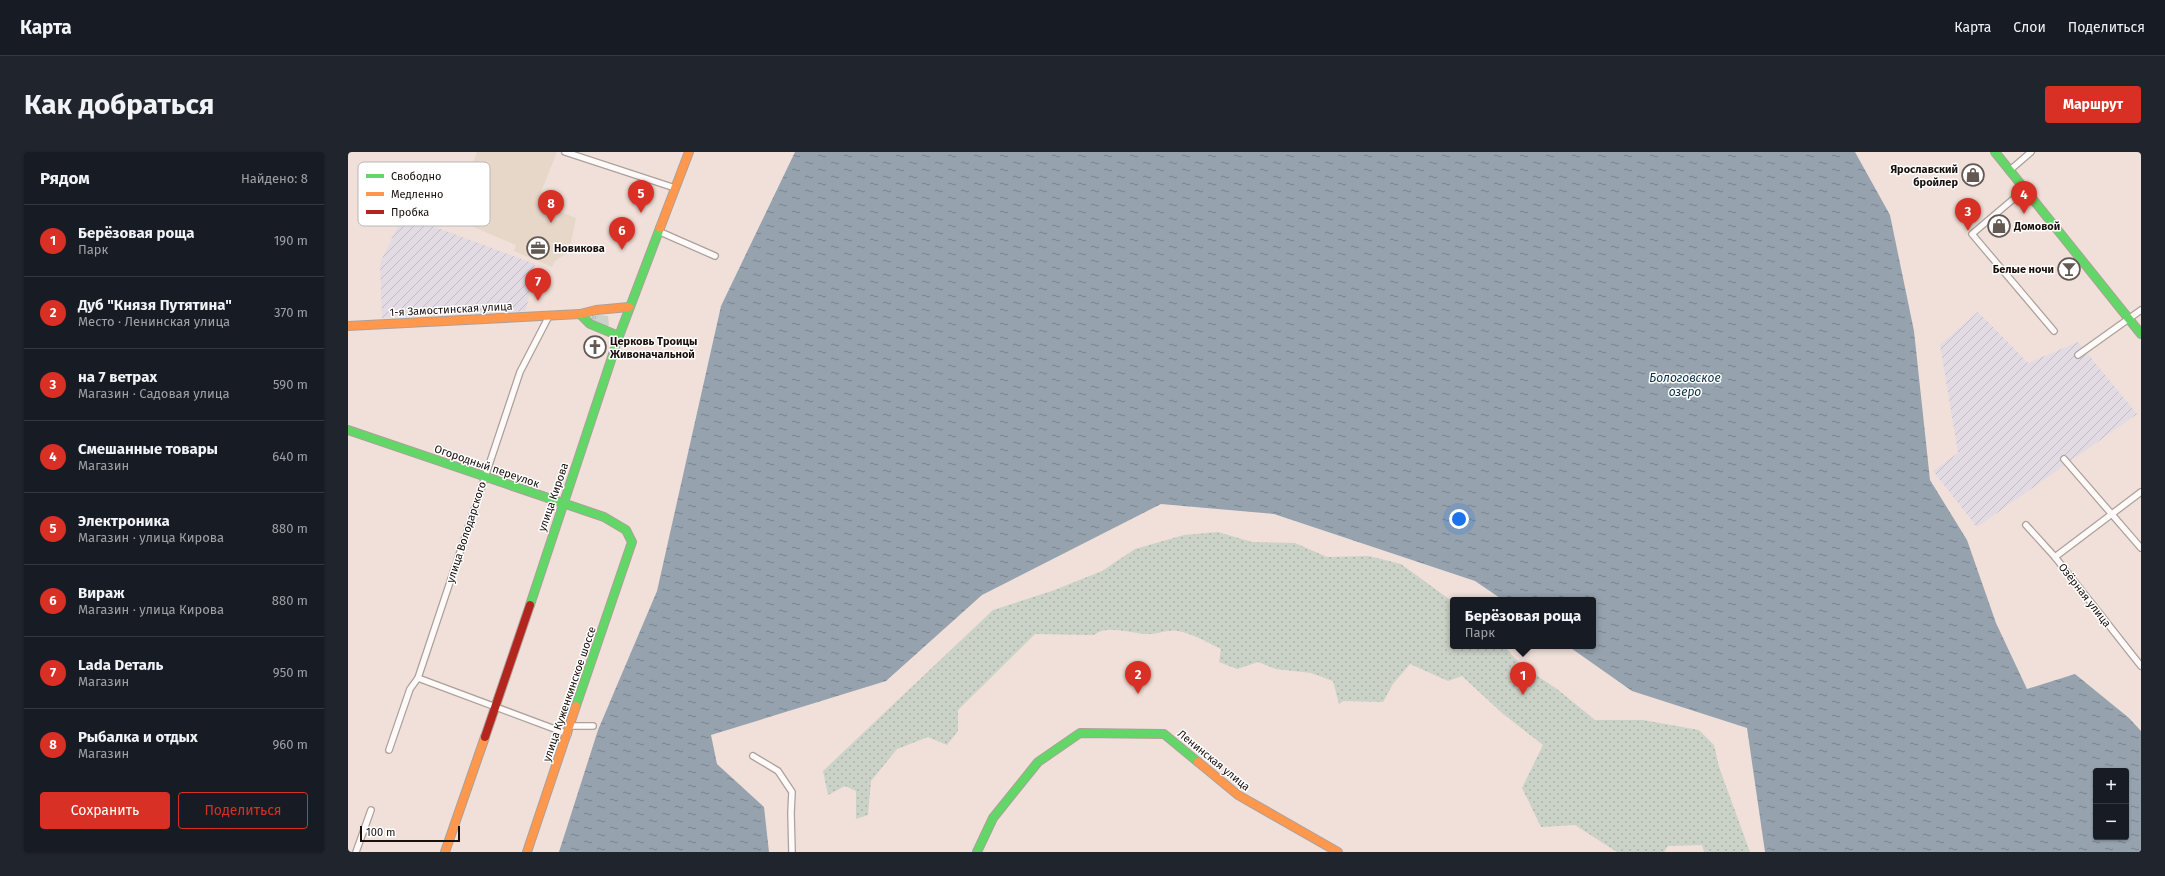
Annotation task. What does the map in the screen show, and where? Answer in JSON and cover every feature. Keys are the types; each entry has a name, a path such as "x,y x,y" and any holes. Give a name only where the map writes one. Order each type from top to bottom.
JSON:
{"street":[{"path":"565,152 675,188"},
{"name":"улица Кирова","path":"445,852 496,707 562,503 629,306 689,152"},
{"path":"1996,152 2024,190 2141,334"},
{"path":"2009,171 2031,152"},
{"path":"2024,190 1972,234 2054,331"},
{"path":"658,231 715,256"},
{"name":"1-я Замостинская улица","path":"348,326 580,314 596,310 629,306"},
{"path":"2078,355 2141,310"},
{"path":"580,314 590,324 619,336"},
{"name":"улица Володарского","path":"389,750 410,689 418,678 520,372 549,316"},
{"name":"Огородный переулок","path":"348,430 562,503 587,510 619,524 626,530 632,542"},
{"path":"2064,459 2141,548"},
{"path":"2056,557 2141,492"},
{"name":"Озёрная улица","path":"2026,525 2056,557 2141,666"},
{"name":"улица Куженкинское шоссе","path":"527,852 571,726 632,542"},
{"path":"418,678 568,734"},
{"path":"571,726 593,726"},
{"name":"Ленинская улица","path":"977,852 994,818 1038,762 1080,733 1164,734 1238,795 1338,852"},
{"path":"753,756 778,770 792,792 790,813 792,852"},
{"path":"356,852 371,810"}],"shaded area":[{"path":"477,152 557,152 537,202 576,218 569,252 555,261 552,267 514,251 516,245 471,226 490,226 490,162 473,162"},
{"path":"398,226 433,226 535,264 526,311 382,318 380,263"},
{"path":"1978,312 2028,363 2078,342 2137,414 1977,527 1933,471 1958,453 1940,345"}],"green space":[{"path":"593,314 608,316 609,325 607,327 592,322 591,318"},
{"path":"1218,532 1252,542 1295,543 1327,557 1369,556 1401,564 1450,600 1450,649 1507,649 1522,666 1557,689 1595,720 1643,720 1699,730 1714,745 1719,767 1750,852 1704,852 1702,845 1668,846 1664,852 1617,852 1575,825 1541,827 1522,788 1543,745 1502,713 1462,676 1448,681 1410,664 1393,684 1383,702 1343,701 1339,704 1333,681 1311,673 1276,669 1258,662 1237,669 1219,662 1221,649 1195,636 1184,632 1175,631 1151,634 1122,630 1106,630 1094,635 1035,634 958,710 958,731 947,745 928,737 897,749 871,781 868,815 856,819 856,791 845,786 828,795 823,771 993,610 1052,591 1102,571 1135,549 1184,535"}],"water":[{"name":"Бологовское озеро","path":"795,152 1855,152 1890,215 1914,331 1930,480 1967,540 1996,623 2027,689 2075,674 2129,718 2141,731 2141,852 1765,852 1747,728 1632,691 1572,649 1596,649 1596,597 1499,597 1475,581 1274,514 1161,504 982,595 886,681 711,735 717,764 764,807 769,852 559,852 598,730 657,591 721,306"}],"traffic: fast":[{"path":"1995,152 2141,334"},
{"path":"530,605 619,336 660,228"},
{"path":"580,314 590,324 619,336"},
{"path":"348,430 604,517 626,530 632,542 576,706"},
{"path":"977,852 993,818 1038,762 1080,733 1164,734 1198,762"}],"traffic: slow":[{"path":"660,228 689,152"},
{"path":"348,326 580,314 596,310 629,307"},
{"path":"527,852 576,706"},
{"path":"445,852 485,737"},
{"path":"1198,762 1238,795 1338,852"}],"traffic: jam":[{"path":"485,737 530,605"}],"place":[{"name":"Ярославский бройлер","path":"1973,175"},
{"name":"Электроника","path":"641,213"},
{"name":"Смешанные товары","path":"2024,214"},
{"name":"Рыбалка и отдых","path":"551,223"},
{"name":"Домовой","path":"1999,226"},
{"name":"на 7 ветрах","path":"1968,231"},
{"name":"Новикова","path":"538,248"},
{"name":"Вираж","path":"622,250"},
{"name":"Белые ночи","path":"2069,269"},
{"name":"Lada Dеталь","path":"538,301"},
{"name":"Церковь Троицы Живоначальной","path":"595,347"},
{"name":"Дуб \"Князя Путятина\"","path":"1138,694"},
{"name":"Берёзовая роща","path":"1523,695"}]}
